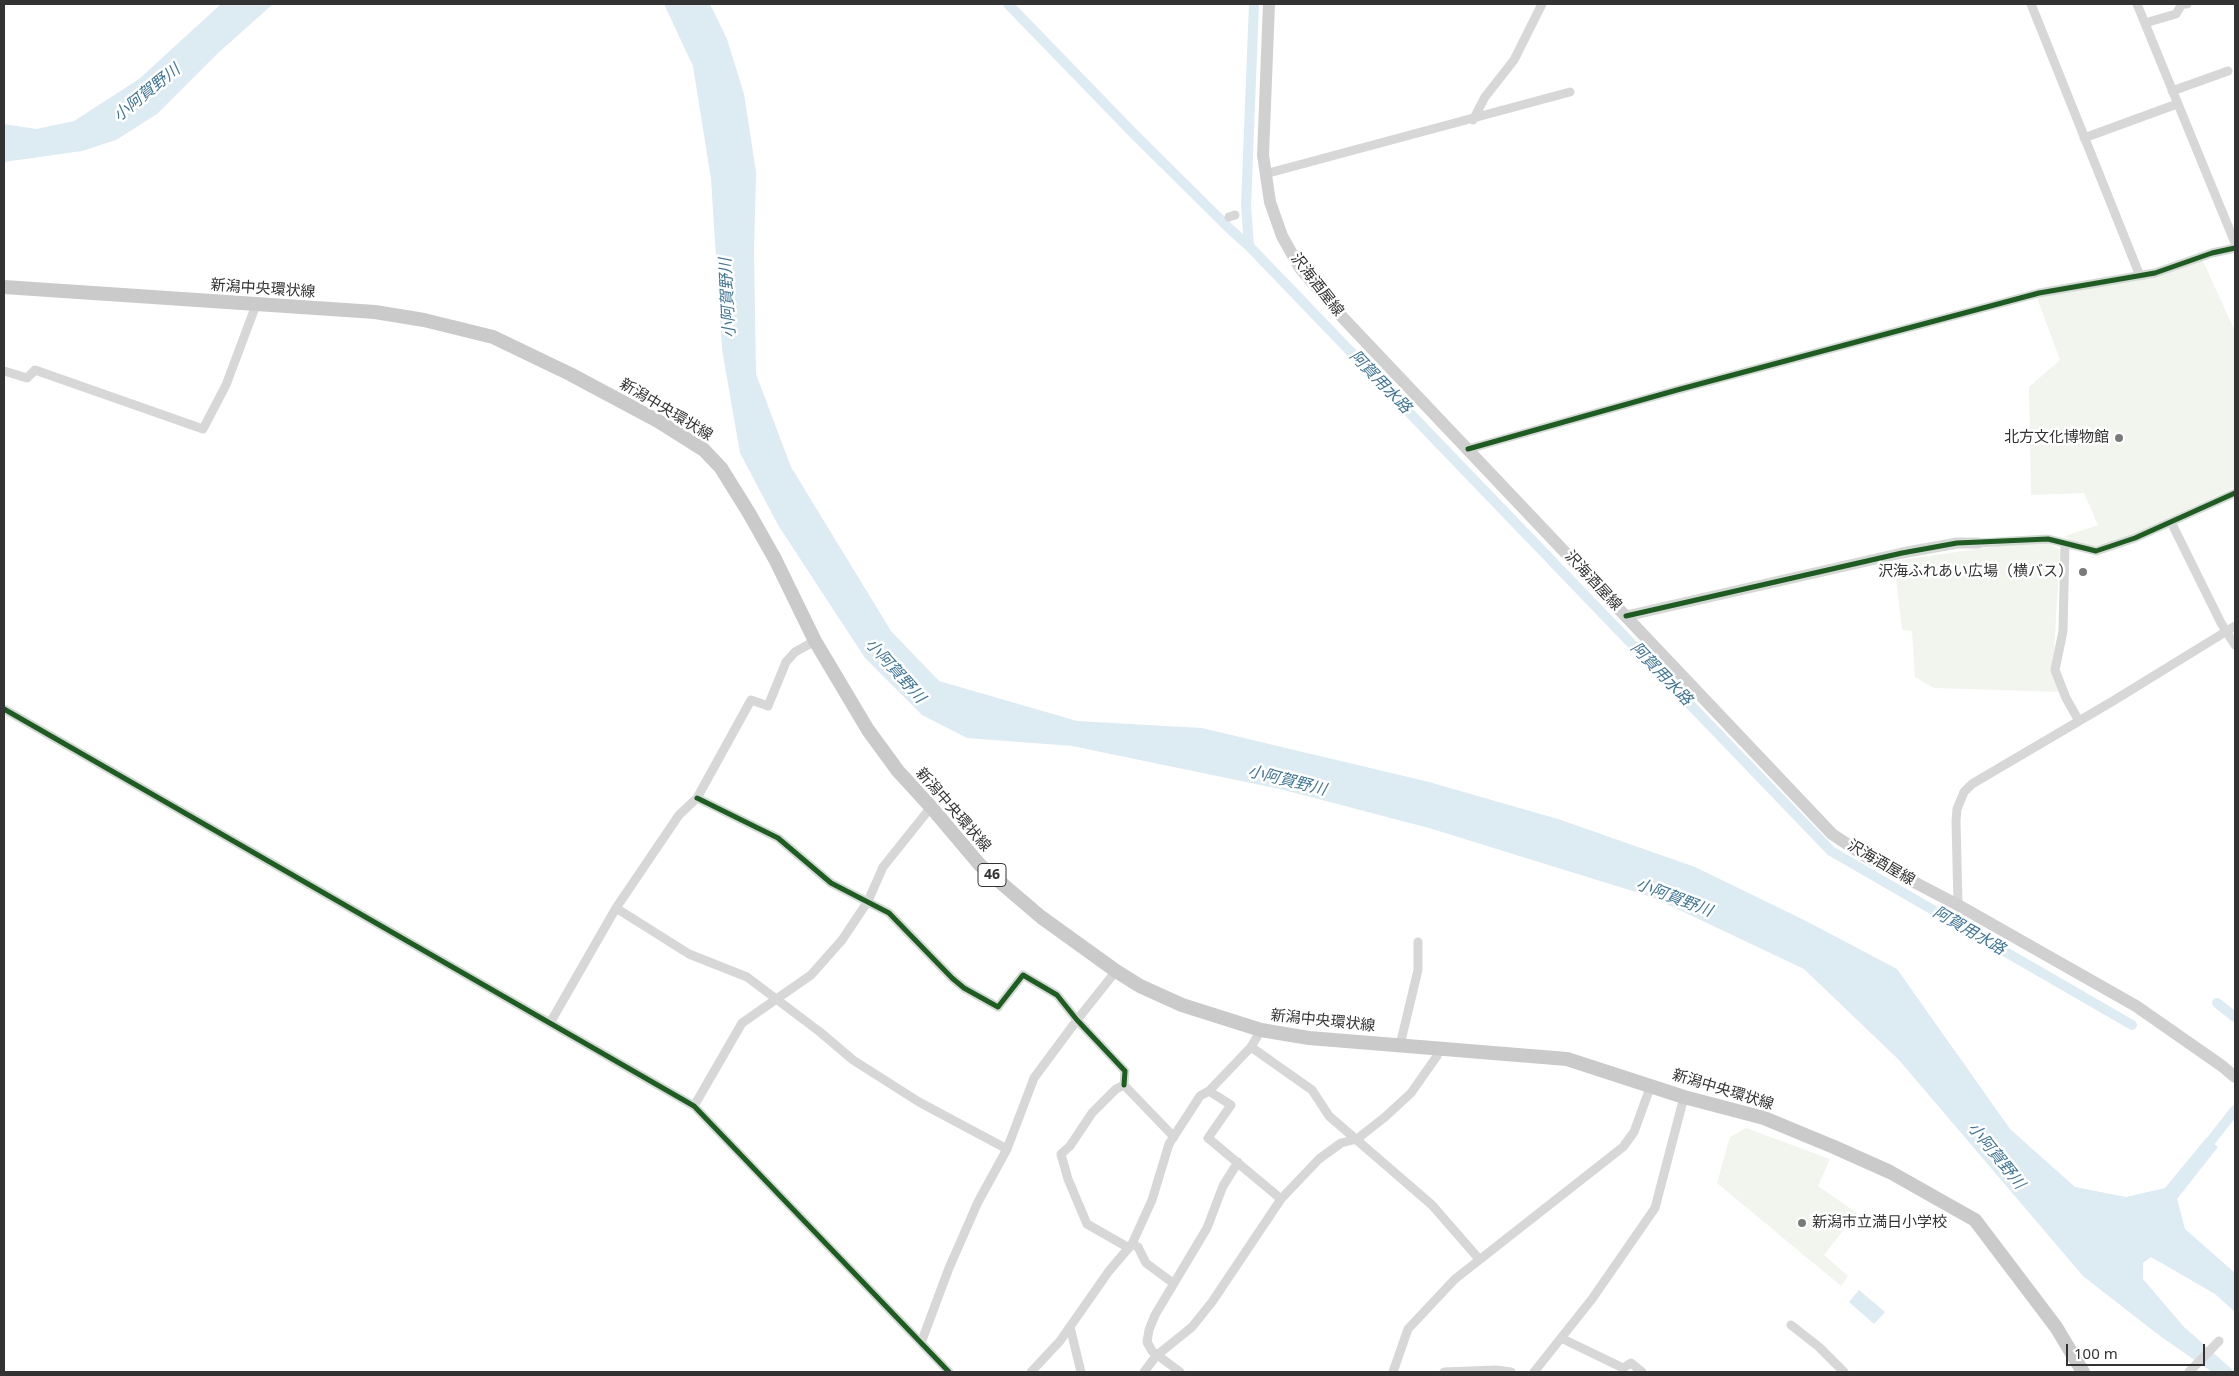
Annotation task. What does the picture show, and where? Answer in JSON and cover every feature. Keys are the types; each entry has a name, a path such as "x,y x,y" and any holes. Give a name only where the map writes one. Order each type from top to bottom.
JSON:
{"main road":[{"name":"沢海酒屋線","path":"1268,4 1263,155 1270,202 1282,236 1300,268 1344,319 1832,834 1868,858 1958,904 2136,1006 2235,1077"},
{"name":"新潟中央環状線","path":"4,287 375,312 424,320 492,336 570,374 684,436 704,450 721,468 775,559 816,641 868,730 898,771 980,866 1041,918 1116,971 1140,986 1182,1005 1261,1030 1309,1038 1567,1059 1684,1097 1764,1118 1834,1147 1890,1172 1975,1220 2056,1327 2083,1372"}],"street":[{"path":"1473,120 1485,97 1514,60 1542,4"},
{"path":"2031,4 2140,276"},
{"path":"2137,4 2235,243"},
{"path":"2145,24 2176,14 2182,4 2187,4"},
{"path":"2172,91 2228,72"},
{"path":"1265,174 1473,120 1570,92"},
{"path":"2084,138 2178,104"},
{"path":"1468,449 1677,390 2039,293 2156,273 2218,251 2235,248"},
{"path":"4,371 27,378 35,370 203,429 226,385 256,305"},
{"path":"1626,616 1902,553 1958,543 2048,539 2096,551 2135,538 2235,493"},
{"path":"2171,522 2226,631 2235,645"},
{"path":"2064,544 2063,630 2056,670 2066,698 2079,721"},
{"path":"1958,904 1956,821 1957,809 1964,792 1972,784 2235,626"},
{"path":"550,1023 616,908 679,815 697,798 751,700 768,706 786,662 794,652 816,641"},
{"path":"4,709 694,1106 949,1372"},
{"path":"697,798 778,838 831,883 889,912 964,988 998,1007 1023,975 1057,995 1077,1020 1125,1070 1124,1085 1174,1137"},
{"path":"694,1106 742,1023 811,975 842,940 868,900 883,867 931,807"},
{"path":"616,908 689,954 747,977 777,998 853,1060 919,1102 1007,1149"},
{"path":"1400,1045 1418,970 1418,942"},
{"path":"921,1343 940,1290 978,1202 1007,1149 1034,1078 1116,971"},
{"path":"1031,1372 1060,1341 1109,1271 1130,1246 1145,1217 1167,1150 1200,1096 1209,1091 1251,1047 1261,1030"},
{"path":"1251,1047 1312,1090 1329,1116 1432,1205 1479,1259"},
{"path":"1144,1372 1156,1356 1192,1327 1212,1302 1281,1198 1319,1159 1340,1144 1356,1140 1411,1093 1437,1056 1439,1049"},
{"path":"1124,1085 1116,1090 1092,1113 1070,1146 1061,1154 1068,1179 1087,1224 1130,1246 1138,1248 1146,1263 1173,1283"},
{"path":"1393,1372 1408,1329 1454,1279 1623,1147 1634,1132 1651,1086"},
{"path":"1209,1091 1231,1105 1208,1138 1281,1198"},
{"path":"1534,1372 1592,1299 1655,1208 1684,1097"},
{"path":"1180,1372 1156,1356 1149,1347 1148,1335 1155,1315 1207,1228 1223,1186 1238,1162"},
{"path":"1791,1325 1819,1347 1844,1372"},
{"path":"1070,1327 1081,1372"},
{"path":"1561,1338 1623,1368 1631,1363 1642,1372"},
{"path":"2191,1370 2219,1341"},
{"path":"1444,1372 1496,1370 1511,1372"}],"shaded area":[{"path":"2202,259 2235,331 2235,487 2132,535 2078,551 2065,536 2098,525 2084,493 2031,495 2029,387 2060,360 2037,298 2150,277"},
{"path":"2047,543 2060,550 2053,670 2061,692 1934,688 1915,677 1912,631 1902,630 1894,561 1998,546"},
{"path":"1746,1128 1830,1159 1818,1186 1857,1213 1824,1255 1848,1276 1841,1286 1717,1183 1730,1137"}],"water":[{"name":"小阿賀野川","path":"221,4 273,4 217,54 157,114 116,140 82,151 4,162 4,124 36,129 74,121 139,79"},
{"name":"小阿賀野川","path":"664,4 710,4 727,39 744,94 756,172 754,253 756,374 791,467 891,631 939,681 1077,721 1202,728 1429,782 1558,819 1695,867 1806,921 1897,969 2010,1129 2075,1187 2126,1197 2165,1188 2207,1137 2218,1147 2177,1199 2185,1229 2235,1273 2235,1312 2215,1294 2151,1257 2143,1263 2143,1279 2184,1327 2235,1372 2212,1372 2160,1336 2083,1276 1899,1060 1804,969 1652,897 1429,828 1280,789 1072,746 967,738 922,715 865,658 778,525 740,453 722,349 711,179 693,66"},
{"path":"1859,1290 1885,1312 1874,1324 1849,1302"}],"waterway":[{"name":"阿賀用水路","path":"1008,4 1135,135 1249,246 1831,851 2132,1025"},
{"path":"1249,246 1246,206 1254,4"},
{"name":"阿賀用水路","path":"2217,1003 2235,1017"},
{"name":"阿賀用水路","path":"2203,1151 2235,1110"}],"cycle path":[{"path":"1468,449 1677,390 2039,293 2155,273 2212,253 2235,248"},
{"path":"1626,616 1902,553 1957,543 2048,539 2096,551 2135,538 2235,493"},
{"path":"4,709 694,1106 949,1372"},
{"path":"697,798 778,838 831,883 889,913 952,978 964,988 998,1007 1023,975 1057,995 1077,1020 1125,1071 1124,1085"}],"place":[{"name":"北方文化博物館","path":"2119,438"},
{"name":"沢海ふれあい広場（横バス）","path":"2083,572"},
{"name":"新潟市立満日小学校","path":"1802,1223"}]}
